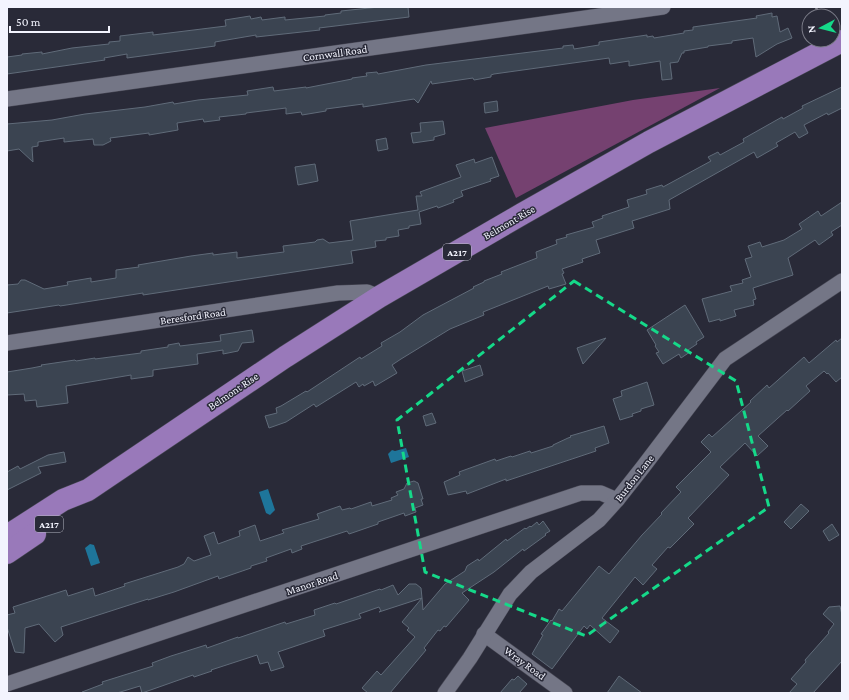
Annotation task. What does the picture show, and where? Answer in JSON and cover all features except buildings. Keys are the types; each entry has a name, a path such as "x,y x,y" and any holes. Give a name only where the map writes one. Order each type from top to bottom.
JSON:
{"highway":[{"name":"Belmont Rise","path":"7,536 63,500 88,490 278,361 379,297 649,142 842,41"},
{"name":"Belmont Rise","path":"7,553 70,509 88,490"}],"street":[{"name":"Cornwall Road","path":"7,99 663,7"},
{"name":"Burdon Lane","path":"445,693 470,658 504,602 518,584 531,572 590,527 617,500 725,359 842,281"},
{"name":"Beresford Road","path":"7,343 338,293 367,292 379,297"},
{"name":"Manor Road","path":"7,684 581,493 602,493 617,500"},
{"name":"Wray Road","path":"484,634 565,693"}],"highlighted area":[{"path":"574,281 736,381 769,507 586,636 425,572 397,420"}],"shaded area":[{"path":"720,88 516,198 485,128 633,100"}],"water":[{"path":"406,448 409,457 391,463 388,454 392,450 395,451"},
{"path":"268,489 275,510 270,515 266,513 259,492"},
{"path":"90,544 94,545 100,563 91,566 85,548"}]}
